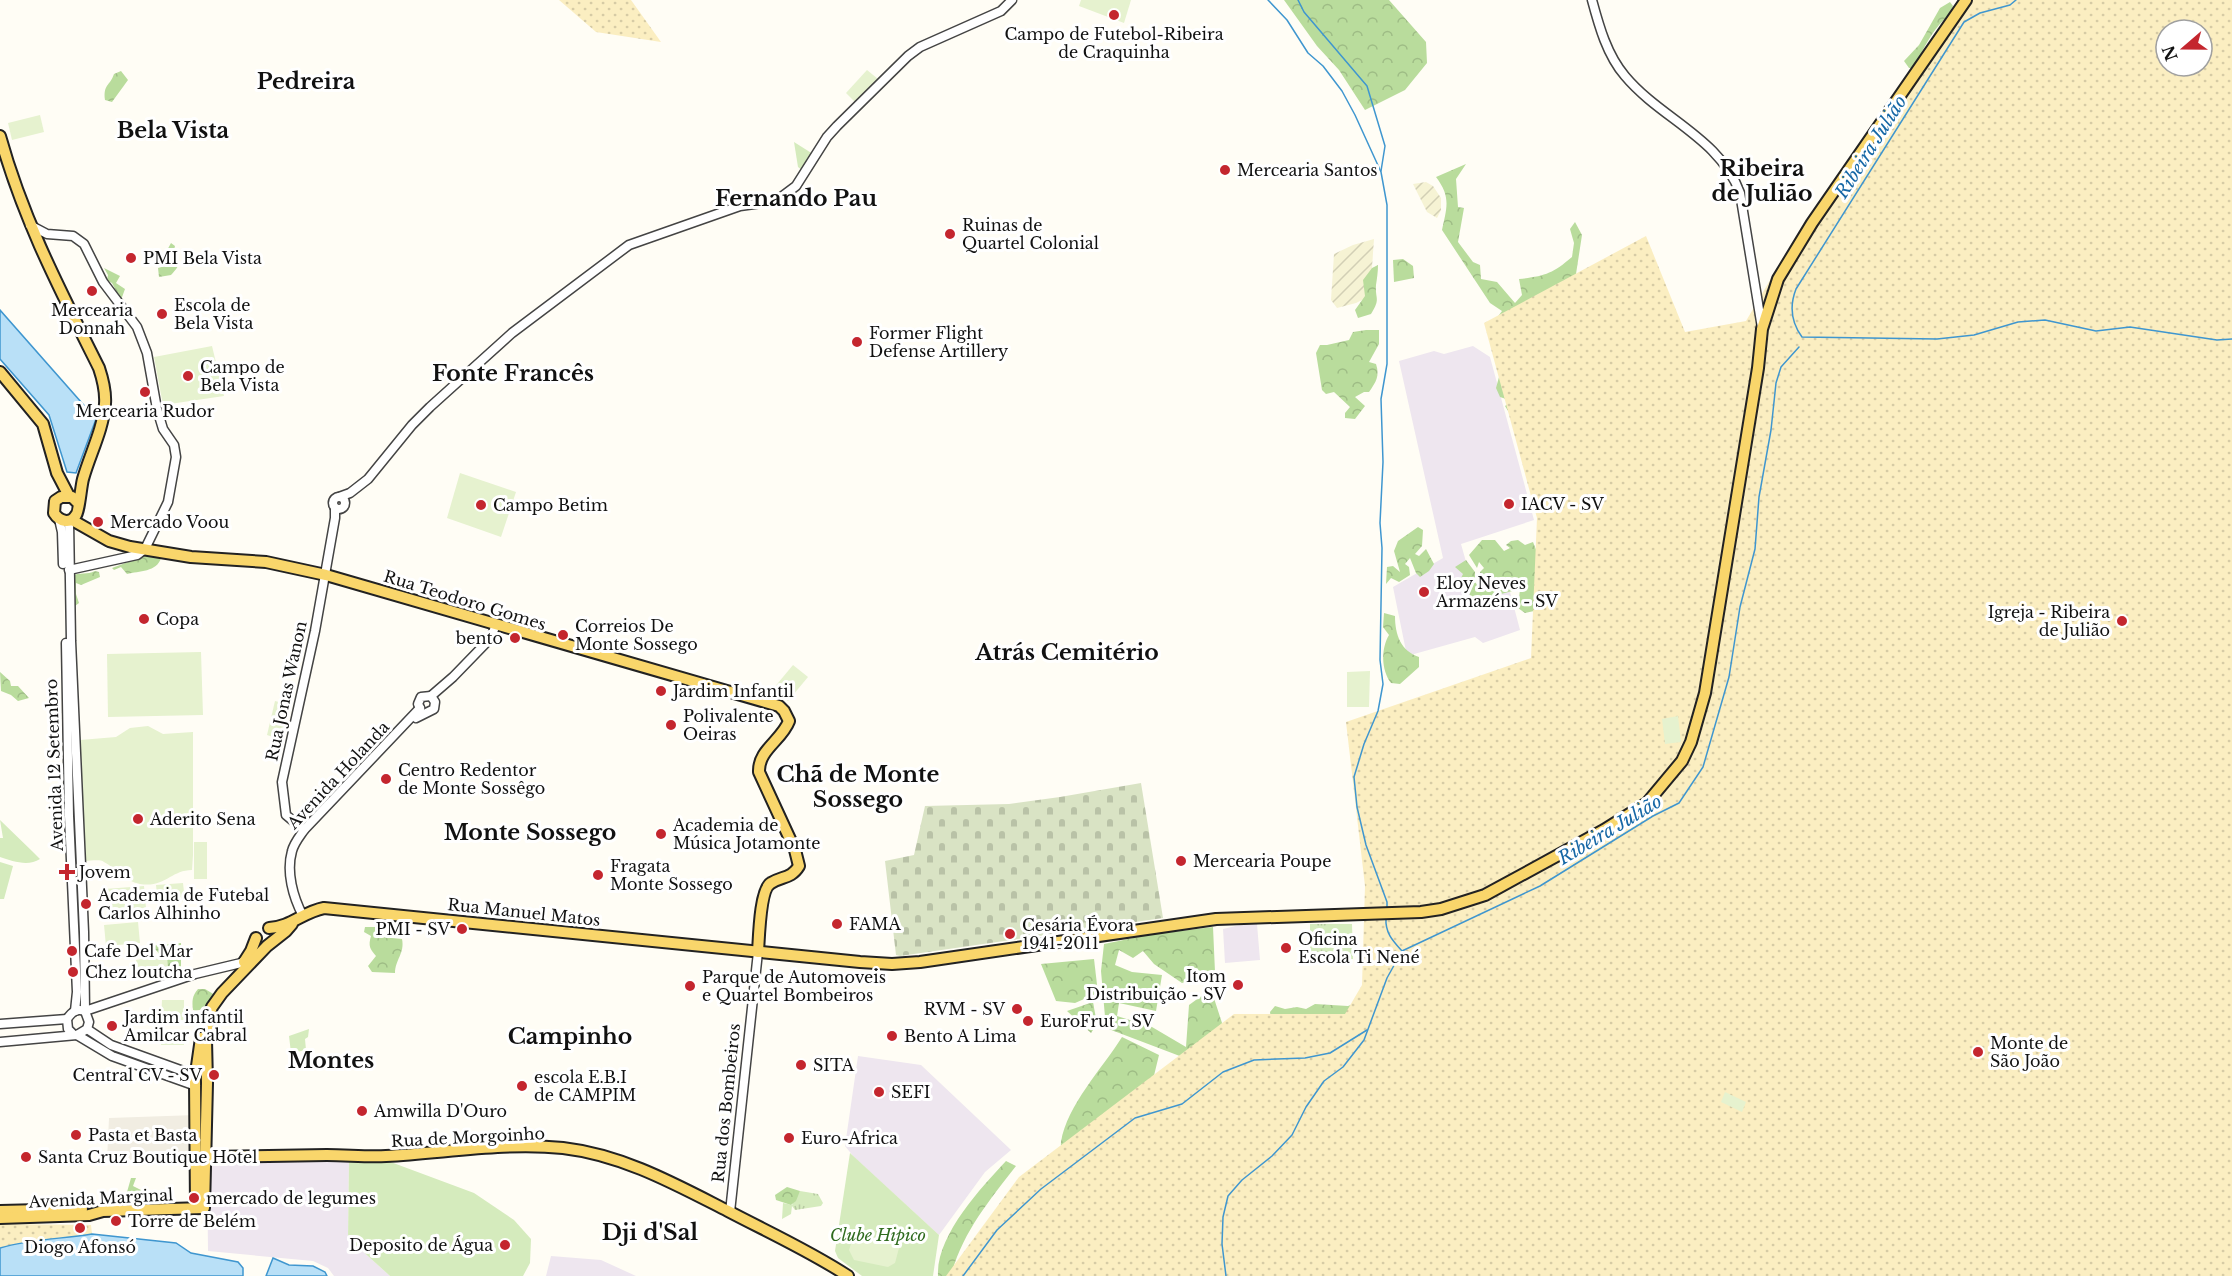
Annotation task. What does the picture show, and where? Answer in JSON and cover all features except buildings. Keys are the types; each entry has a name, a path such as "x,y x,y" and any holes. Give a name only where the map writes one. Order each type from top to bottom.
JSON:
{"main road":[{"name":"Rua Manuel Matos","path":"201,1082 207,1027 212,1007 222,993 270,943 303,916 324,908 892,964 920,962 1216,919 1421,912 1442,909 1485,896 1612,826 1647,803 1664,785 1686,755 1699,718 1758,368 1762,329 1778,279 1812,223 1966,0"},
{"path":"0,136 12,179 29,224 99,368 104,386 103,419 82,481 69,508"},
{"path":"0,372 43,424 69,508"},
{"name":"Rua Teodoro Gomes","path":"69,508 91,530 121,545 191,557 266,562 326,575 779,706 789,721 761,758 759,772 795,850 799,866 790,877 773,882 764,891"},
{"name":"Rua dos Bombeiros","path":"758,951 764,891"},
{"name":"Rua Manuel Matos","path":"269,928 292,924"},
{"path":"200,1208 201,1027 206,1009 246,959 257,932 269,928 274,933 270,943 260,944 256,938"},
{"path":"200,1208 205,1157 201,1082"},
{"name":"Rua de Morgoinho","path":"205,1157 383,1156 529,1146 564,1149 610,1158 650,1172 848,1276"},
{"name":"Avenida Marginal","path":"0,1211 200,1208"},
{"name":"Avenida Marginal","path":"0,1218 89,1215 103,1211"}],"street":[{"name":"Rua Jonas Wanon","path":"304,830 286,815 282,782 326,575 338,507 350,493 377,471 412,424 430,406 512,333 580,284 617,252 629,245 740,206 776,201 796,186 827,137 837,126 908,56 920,47 1001,11 1012,0"},
{"path":"1592,0 1603,37 1623,75 1649,100 1713,149 1735,178 1740,193 1762,329"},
{"path":"29,224 40,232 73,236 84,244 103,282 137,327 147,353 160,419 163,429 174,445 176,457 168,502 145,549 137,555 69,570"},
{"path":"43,254 54,235"},
{"name":"Avenida 12 Setembro","path":"69,508 69,570 84,932 85,1011"},
{"name":"Avenida 12 Setembro","path":"69,508 62,538 69,816 77,992 75,1011"},
{"path":"433,699 426,695 421,698 419,702 423,710 434,709 433,699 491,638 496,624"},
{"name":"Avenida Holanda","path":"303,916 296,900 289,867 292,850 304,830 423,710"},
{"name":"Rua dos Bombeiros","path":"730,1212 758,951"},
{"path":"0,1024 67,1019 80,1009 85,1011 195,974 242,963 246,959"},
{"path":"0,1042 75,1035 87,1029 89,1022 85,1011"},
{"path":"67,1019 68,1029 75,1035 112,1056 201,1082"},
{"path":"87,1029 111,1045 201,1082"}],"shaded area":[{"path":"1426,182 1433,186 1441,198 1441,210 1437,218 1427,212 1413,184"},
{"path":"1374,239 1370,296 1337,308 1331,300 1334,254"},
{"path":"1473,346 1490,357 1534,520 1461,544 1476,597 1509,588 1520,630 1483,643 1475,637 1407,656 1393,587 1443,558 1399,361 1434,351 1444,354"},
{"path":"1244,924 1257,924 1260,960 1225,963 1223,929"},
{"path":"858,1056 921,1065 1011,1150 985,1172 939,1235 845,1146"},
{"path":"196,1115 196,1157 107,1161 109,1118"},
{"path":"207,1160 349,1160 348,1238 390,1276 334,1276 328,1268 313,1261 208,1251"},
{"path":"551,1256 601,1260 636,1276 546,1276"}],"green space":[{"name":"Campo de Futebol-Ribeira de Craquinha","path":"1081,0 1131,0 1124,23 1079,6"},
{"path":"1284,0 1389,0 1426,42 1427,63 1405,90 1365,110 1339,70 1317,46"},
{"path":"1950,2 1952,9 1928,40 1915,68 1909,68 1904,61 1919,45 1940,8"},
{"path":"867,70 878,79 856,103 846,93"},
{"path":"121,71 128,80 112,102 105,100 106,88 114,74"},
{"path":"40,115 44,132 12,140 8,123"},
{"path":"794,142 813,154 803,171 798,167"},
{"path":"1466,164 1456,179 1458,207 1464,208 1458,242 1473,262 1480,265 1481,279 1497,282 1515,303 1522,295 1519,279 1548,273 1572,257 1574,243 1570,229 1575,222 1582,235 1576,274 1518,427 1505,406 1512,401 1500,397 1496,388 1502,366 1496,319 1502,311 1490,303 1442,230 1446,196 1436,177"},
{"path":"171,243 175,246 178,266 171,275 159,277 158,268 165,266 165,254"},
{"path":"1403,259 1413,266 1414,278 1394,282 1393,260"},
{"path":"1378,265 1376,305 1371,314 1358,318 1355,310 1365,296 1363,280 1372,268"},
{"path":"104,268 120,276 116,283 125,289 121,300 112,283 107,280 108,275"},
{"path":"1379,330 1379,344 1369,362 1376,364 1377,379 1369,392 1355,397 1365,406 1355,419 1345,418 1345,413 1350,407 1334,392 1326,394 1322,390 1316,353 1320,345 1349,340 1353,332"},
{"name":"Campo de Bela Vista","path":"212,346 224,396 163,405 154,357"},
{"name":"Campo Betim","path":"460,473 516,492 501,537 447,518"},
{"path":"1418,527 1423,530 1422,546 1415,554 1419,556 1426,549 1434,564 1420,577 1410,558 1405,564 1409,567 1410,575 1399,582 1391,578 1386,584 1387,567 1393,566 1400,572 1394,551 1398,541"},
{"path":"1482,540 1495,540 1504,551 1510,548 1506,545 1511,541 1518,540 1525,545 1533,542 1537,552 1543,609 1525,613 1518,608 1520,589 1471,602 1469,591 1460,580 1463,574 1455,567 1466,560 1475,572 1475,582 1481,589 1486,584 1481,579 1480,572 1484,568 1479,562 1477,568 1469,555"},
{"path":"144,556 161,558 156,566 142,571 127,574 121,567 114,570 112,568"},
{"path":"99,572 100,577 81,585 76,583 79,603 75,606 71,605 71,576"},
{"path":"1384,613 1395,616 1400,641 1408,651 1419,657 1419,667 1400,684 1391,683 1385,672 1383,659 1389,635 1383,627"},
{"path":"201,652 203,715 108,717 107,654"},
{"path":"793,665 808,677 788,701 773,689"},
{"path":"1370,671 1369,707 1347,707 1347,672"},
{"path":"0,672 10,681 11,686 18,686 29,698 18,701 1,691"},
{"path":"275,701 290,705 282,740 267,735"},
{"path":"1678,716 1681,742 1665,744 1662,719"},
{"name":"Aderito Sena","path":"148,726 163,734 193,732 192,870 149,885 125,878 102,861 86,861 80,740 116,737 130,728"},
{"path":"1141,783 1163,918 896,955 885,861 914,855 925,806 1009,804"},
{"path":"0,820 40,859 25,863 0,857 0,838 3,838"},
{"path":"194,842 207,842 207,879 194,879"},
{"path":"0,862 13,866 4,899 0,899"},
{"path":"183,883 185,901 158,903 156,885"},
{"path":"144,886 146,908 106,910 105,889"},
{"path":"138,922 140,943 106,946 104,925"},
{"path":"1310,924 1352,924 1353,959 1326,959 1324,955 1310,956"},
{"path":"365,927 379,927 382,937 402,939 403,944 395,973 372,972 368,966 376,956 370,947 371,936 364,932"},
{"path":"1213,927 1215,972 1182,983 1154,964 1143,951 1133,958 1119,950 1115,965 1132,972 1162,975 1156,1011 1119,1003 1117,1016 1152,1027 1186,1047 1189,1005 1211,989 1223,1026 1185,1058 1106,1028 1101,971 1104,944 1148,935"},
{"path":"181,943 181,971 157,979 156,970 164,971 168,968 157,951 150,946"},
{"path":"167,955 168,968 138,973 136,960"},
{"path":"1094,959 1098,993 1075,1003 1056,1001 1041,964"},
{"path":"198,989 205,989 215,995 204,1008 193,1010 193,999"},
{"path":"162,1000 184,1000 184,1020 161,1020"},
{"path":"1363,1000 1366,1024 1271,1019 1270,1012 1275,1006 1285,1009 1297,1007 1306,1009 1315,1004 1348,1006"},
{"path":"1093,1002 1097,1024 1091,1033 1067,1011"},
{"path":"309,1029 308,1037 305,1039 306,1050 291,1053 289,1036"},
{"path":"161,1034 183,1034 184,1045 161,1045"},
{"path":"1122,1037 1159,1055 1150,1092 1067,1164 1061,1142 1070,1114"},
{"path":"1725,1092 1746,1102 1742,1112 1721,1102"},
{"name":"Clube Hipico","path":"850,1153 939,1235 933,1276 862,1276 838,1258 835,1251"},
{"path":"349,1160 388,1161 474,1193 514,1220 531,1239 530,1263 523,1276 390,1276 348,1238"},
{"path":"1006,1161 1016,1166 986,1205 969,1232 951,1276 938,1276 939,1261 952,1229 984,1185"},
{"path":"131,1178 136,1178 133,1186 143,1191 143,1204 138,1206 132,1203 133,1195 127,1192"},
{"path":"787,1187 800,1191 796,1201 791,1205 776,1200 775,1195"},
{"path":"800,1191 818,1194 823,1203 821,1206 795,1210 792,1206 791,1214 782,1219 783,1203 792,1205"},
{"path":"859,1237 897,1244 899,1248 895,1263 888,1267 854,1260 849,1250 853,1238"}],"sand":[{"path":"559,0 631,0 661,42 596,32"},
{"path":"1962,0 2232,0 2232,1276 946,1276 1019,1177 1234,1014 1345,1014 1362,985 1365,886 1346,722 1531,658 1537,518 1484,323 1646,236 1685,332 1746,321 1792,243"},
{"path":"0,1224 91,1225 92,1234 34,1241 0,1248"}],"water":[{"path":"0,310 96,419 76,473 67,472 49,415 0,359"},
{"path":"92,1234 176,1243 191,1253 238,1262 243,1268 243,1276 0,1276 0,1248 34,1241"},
{"path":"273,1258 289,1265 313,1266 325,1272 327,1276 266,1276"}],"waterway":[{"path":"1268,0 1287,20 1308,53 1323,66 1342,91 1381,172 1387,205 1387,364 1381,399 1383,462 1380,523 1382,548 1380,660 1383,684 1378,711 1364,744 1354,777 1357,807 1366,845 1387,902 1387,909"},
{"path":"1298,0 1304,12 1367,86 1385,146 1381,171"},
{"path":"2016,0 2010,5 1980,13 1964,22 1796,289 1792,308 1793,320 1798,331 1802,337 1937,339 1974,335 2018,322 2045,320 2096,331 2130,327 2217,340 2232,339"},
{"name":"Ribeira Julião","path":"1226,1276 1222,1244 1223,1217 1228,1196 1242,1180 1272,1156 1292,1135 1306,1107 1324,1081 1343,1067 1364,1040 1387,978 1402,951 1540,886 1653,816 1679,803 1703,767 1729,677 1740,607 1755,549 1759,497 1771,430 1776,383 1781,367 1799,347"},
{"path":"1386,918 1388,932 1402,951"},
{"path":"963,1276 997,1230 1041,1189 1135,1118 1182,1104 1223,1072 1254,1060 1305,1058 1330,1053 1367,1030"}],"place":[{"name":"Campo de Futebol-Ribeira de Craquinha","path":"1114,15"},
{"name":"Mercearia Santos","path":"1225,170"},
{"name":"Ruinas de Quartel Colonial","path":"950,234"},
{"name":"PMI Bela Vista","path":"131,258"},
{"name":"Mercearia Donnah","path":"92,291"},
{"name":"Escola de Bela Vista","path":"162,314"},
{"name":"Former Flight Defense Artillery","path":"857,342"},
{"name":"Campo de Bela Vista","path":"188,376"},
{"name":"Mercearia Rudor","path":"145,392"},
{"name":"IACV - SV","path":"1509,504"},
{"name":"Campo Betim","path":"481,505"},
{"name":"Mercado Voou","path":"98,522"},
{"name":"Eloy Neves Armazéns - SV","path":"1424,592"},
{"name":"Copa","path":"144,619"},
{"name":"Igreja - Ribeira de Julião","path":"2122,621"},
{"name":"Correios De Monte Sossego","path":"563,635"},
{"name":"bento","path":"515,638"},
{"name":"Jardim Infantil","path":"661,691"},
{"name":"Polivalente Oeiras","path":"671,725"},
{"name":"Centro Redentor de Monte Sossêgo","path":"386,779"},
{"name":"Aderito Sena","path":"138,819"},
{"name":"Academia de Música Jotamonte","path":"661,834"},
{"name":"Mercearia Poupe","path":"1181,861"},
{"name":"Jovem","path":"67,872"},
{"name":"Fragata Monte Sossego","path":"598,875"},
{"name":"Academia de Futebal Carlos Alhinho","path":"86,904"},
{"name":"FAMA","path":"837,924"},
{"name":"PMI - SV","path":"462,929"},
{"name":"Cesária Évora 1941-2011","path":"1010,934"},
{"name":"Oficina Escola Ti Nené","path":"1286,948"},
{"name":"Cafe Del Mar","path":"72,951"},
{"name":"Chez loutcha","path":"73,972"},
{"name":"Itom Distribuição - SV","path":"1238,985"},
{"name":"Parque de Automoveis e Quartel Bombeiros","path":"690,986"},
{"name":"RVM - SV","path":"1017,1009"},
{"name":"EuroFrut - SV","path":"1028,1021"},
{"name":"Jardim infantil Amilcar Cabral","path":"112,1026"},
{"name":"Bento A Lima","path":"892,1036"},
{"name":"Monte de São João","path":"1978,1052"},
{"name":"SITA","path":"801,1065"},
{"name":"Central CV - SV","path":"214,1075"},
{"name":"escola E.B.I de CAMPIM","path":"522,1086"},
{"name":"SEFI","path":"879,1092"},
{"name":"Amwilla D'Ouro","path":"362,1111"},
{"name":"Pasta et Basta","path":"76,1135"},
{"name":"Euro-Africa","path":"789,1138"},
{"name":"Santa Cruz Boutique Hotel","path":"26,1157"},
{"name":"mercado de legumes","path":"194,1198"},
{"name":"Torre de Belém","path":"116,1221"},
{"name":"Diogo Afonsó","path":"80,1228"},
{"name":"Deposito de Água","path":"505,1245"}],"district":[{"name":"Pedreira","path":"306,81"},
{"name":"Bela Vista","path":"173,130"},
{"name":"Ribeira de Julião","path":"1762,180"},
{"name":"Fernando Pau","path":"796,198"},
{"name":"Fonte Francês","path":"513,373"},
{"name":"Atrás Cemitério","path":"1067,652"},
{"name":"Chã de Monte Sossego","path":"858,786"},
{"name":"Monte Sossego","path":"530,832"},
{"name":"Campinho","path":"570,1036"},
{"name":"Montes","path":"331,1060"},
{"name":"Dji d'Sal","path":"650,1232"}]}
